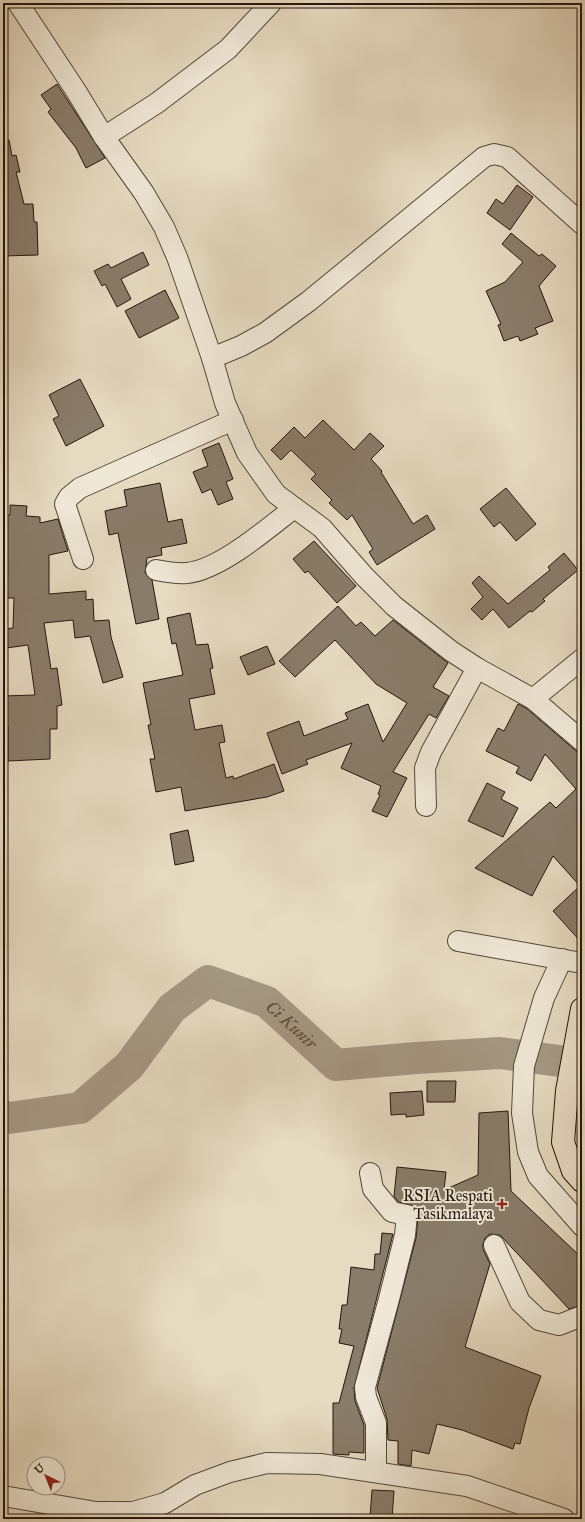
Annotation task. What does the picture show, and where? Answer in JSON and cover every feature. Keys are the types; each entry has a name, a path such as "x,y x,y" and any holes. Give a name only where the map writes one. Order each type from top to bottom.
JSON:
{"main road":[{"path":"582,1009 567,1091 563,1142 573,1171 582,1181"}],"street":[{"path":"19,3 104,137 144,193 164,227 177,257 212,358 225,403 247,453 276,494 322,528 364,576 394,606 451,651 477,668 533,699 582,741"},
{"path":"104,137 158,103 228,49 271,3"},
{"path":"212,358 241,346 265,333 309,301 484,157 494,154 507,157 582,224"},
{"path":"83,559 65,504 74,492 233,420"},
{"path":"156,570 188,573 224,560 294,508"},
{"path":"533,699 582,659"},
{"path":"426,806 425,768 431,752 477,668"},
{"path":"458,941 582,963"},
{"path":"562,959 544,998 524,1066 522,1113 528,1152 538,1176 582,1226"},
{"path":"370,1173 374,1189 392,1212 407,1215 404,1235 389,1299 365,1387 366,1397 376,1423 376,1471"},
{"path":"494,1245 520,1302 539,1320 559,1325 582,1316"},
{"path":"3,1496 96,1512 133,1512 165,1503 195,1485 230,1472 267,1463 320,1464 376,1471 467,1486 564,1519"}],"building":[{"path":"57,84 105,158 86,168 76,148 48,112 51,109 41,95"},
{"path":"3,140 9,140 12,156 16,155 20,172 16,172 24,204 33,204 34,222 37,222 38,255 3,256"},
{"path":"517,185 533,197 510,230 487,213 496,199 503,204"},
{"path":"511,233 539,256 542,254 556,266 539,286 553,321 535,328 538,334 520,341 518,336 504,341 498,325 501,324 486,291 505,282 523,262 502,244"},
{"path":"143,252 149,265 121,279 131,299 117,307 105,284 102,286 94,271 108,264 111,268"},
{"path":"165,290 179,318 139,338 125,311"},
{"path":"80,379 104,426 66,446 53,419 59,416 49,395"},
{"path":"323,420 354,450 370,433 384,446 371,459 382,471 381,472 413,524 427,515 435,529 377,565 369,552 373,549 352,515 347,520 329,503 332,500 311,479 316,474 291,450 281,460 271,450 294,427 305,438"},
{"path":"219,443 233,479 226,482 233,499 218,505 211,489 202,493 193,472 208,466 202,450"},
{"path":"160,483 168,522 182,519 187,543 161,548 162,555 147,558 145,573 152,580 159,619 136,624 118,533 109,535 105,511 127,506 124,490"},
{"path":"506,488 536,524 516,541 500,522 494,527 480,509"},
{"path":"10,505 27,506 26,516 40,517 40,523 58,519 68,551 49,555 49,594 86,591 86,600 93,599 94,621 109,620 111,637 123,677 103,683 90,636 75,638 73,620 44,623 51,669 57,668 62,705 57,706 57,729 50,729 50,759 8,761 8,726 3,726 3,696 35,695 28,645 6,648 4,629 13,628 14,598 3,598 3,515 10,515"},
{"path":"314,541 356,586 337,603 308,571 305,573 293,559"},
{"path":"564,553 578,570 543,599 545,601 532,612 530,611 509,628 493,609 482,620 471,609 483,597 472,583 479,576 508,604 550,570 548,567"},
{"path":"338,606 356,626 361,622 375,636 393,620 448,663 433,687 449,696 436,718 429,714 393,772 407,778 387,817 372,811 380,795 378,794 381,786 341,768 352,743 306,760 308,764 282,774 267,733 299,721 304,736 348,719 345,713 368,704 383,742 407,703 376,684 335,640 295,677 279,661"},
{"path":"190,613 196,645 208,644 213,668 210,669 215,694 189,699 195,730 222,725 225,742 219,743 226,778 233,776 234,779 274,764 284,791 267,797 185,811 181,787 156,792 150,759 155,759 148,725 151,725 143,683 183,675 176,643 172,644 167,618"},
{"path":"267,646 275,664 248,675 240,657"},
{"path":"518,704 526,708 575,750 582,754 582,943 553,911 580,886 553,856 532,896 475,868 550,802 556,808 576,789 545,754 531,781 516,773 519,767 486,751 498,728 504,731"},
{"path":"487,783 505,792 501,799 518,808 503,837 468,821"},
{"path":"188,830 194,861 175,865 170,834"},
{"path":"427,1081 456,1081 455,1102 427,1102"},
{"path":"422,1091 424,1115 406,1117 406,1114 391,1115 390,1093"},
{"path":"508,1111 511,1191 582,1258 582,1305 569,1309 500,1235 490,1234 485,1238 483,1249 490,1264 465,1347 541,1376 529,1408 520,1444 515,1443 513,1449 462,1430 437,1424 429,1454 412,1450 411,1466 398,1464 398,1441 388,1440 387,1419 377,1388 416,1238 418,1216 417,1210 414,1206 398,1202 394,1196 397,1167 446,1172 444,1190 478,1175 479,1113"},
{"path":"382,1233 393,1234 354,1388 355,1401 364,1425 364,1453 349,1452 349,1455 333,1454 333,1403 339,1403 354,1346 339,1343 342,1329 339,1329 342,1305 347,1305 351,1267 374,1270 375,1254 380,1254"},
{"path":"372,1490 394,1491 392,1519 370,1517"}],"waterway":[{"name":"Ci Kunir","path":"3,1116 9,1118 80,1108 129,1066 172,1008 208,981 267,1002 336,1065 500,1053 582,1064"}],"place":[{"name":"RSIA Respati Tasikmalaya","path":"502,1204"}]}
